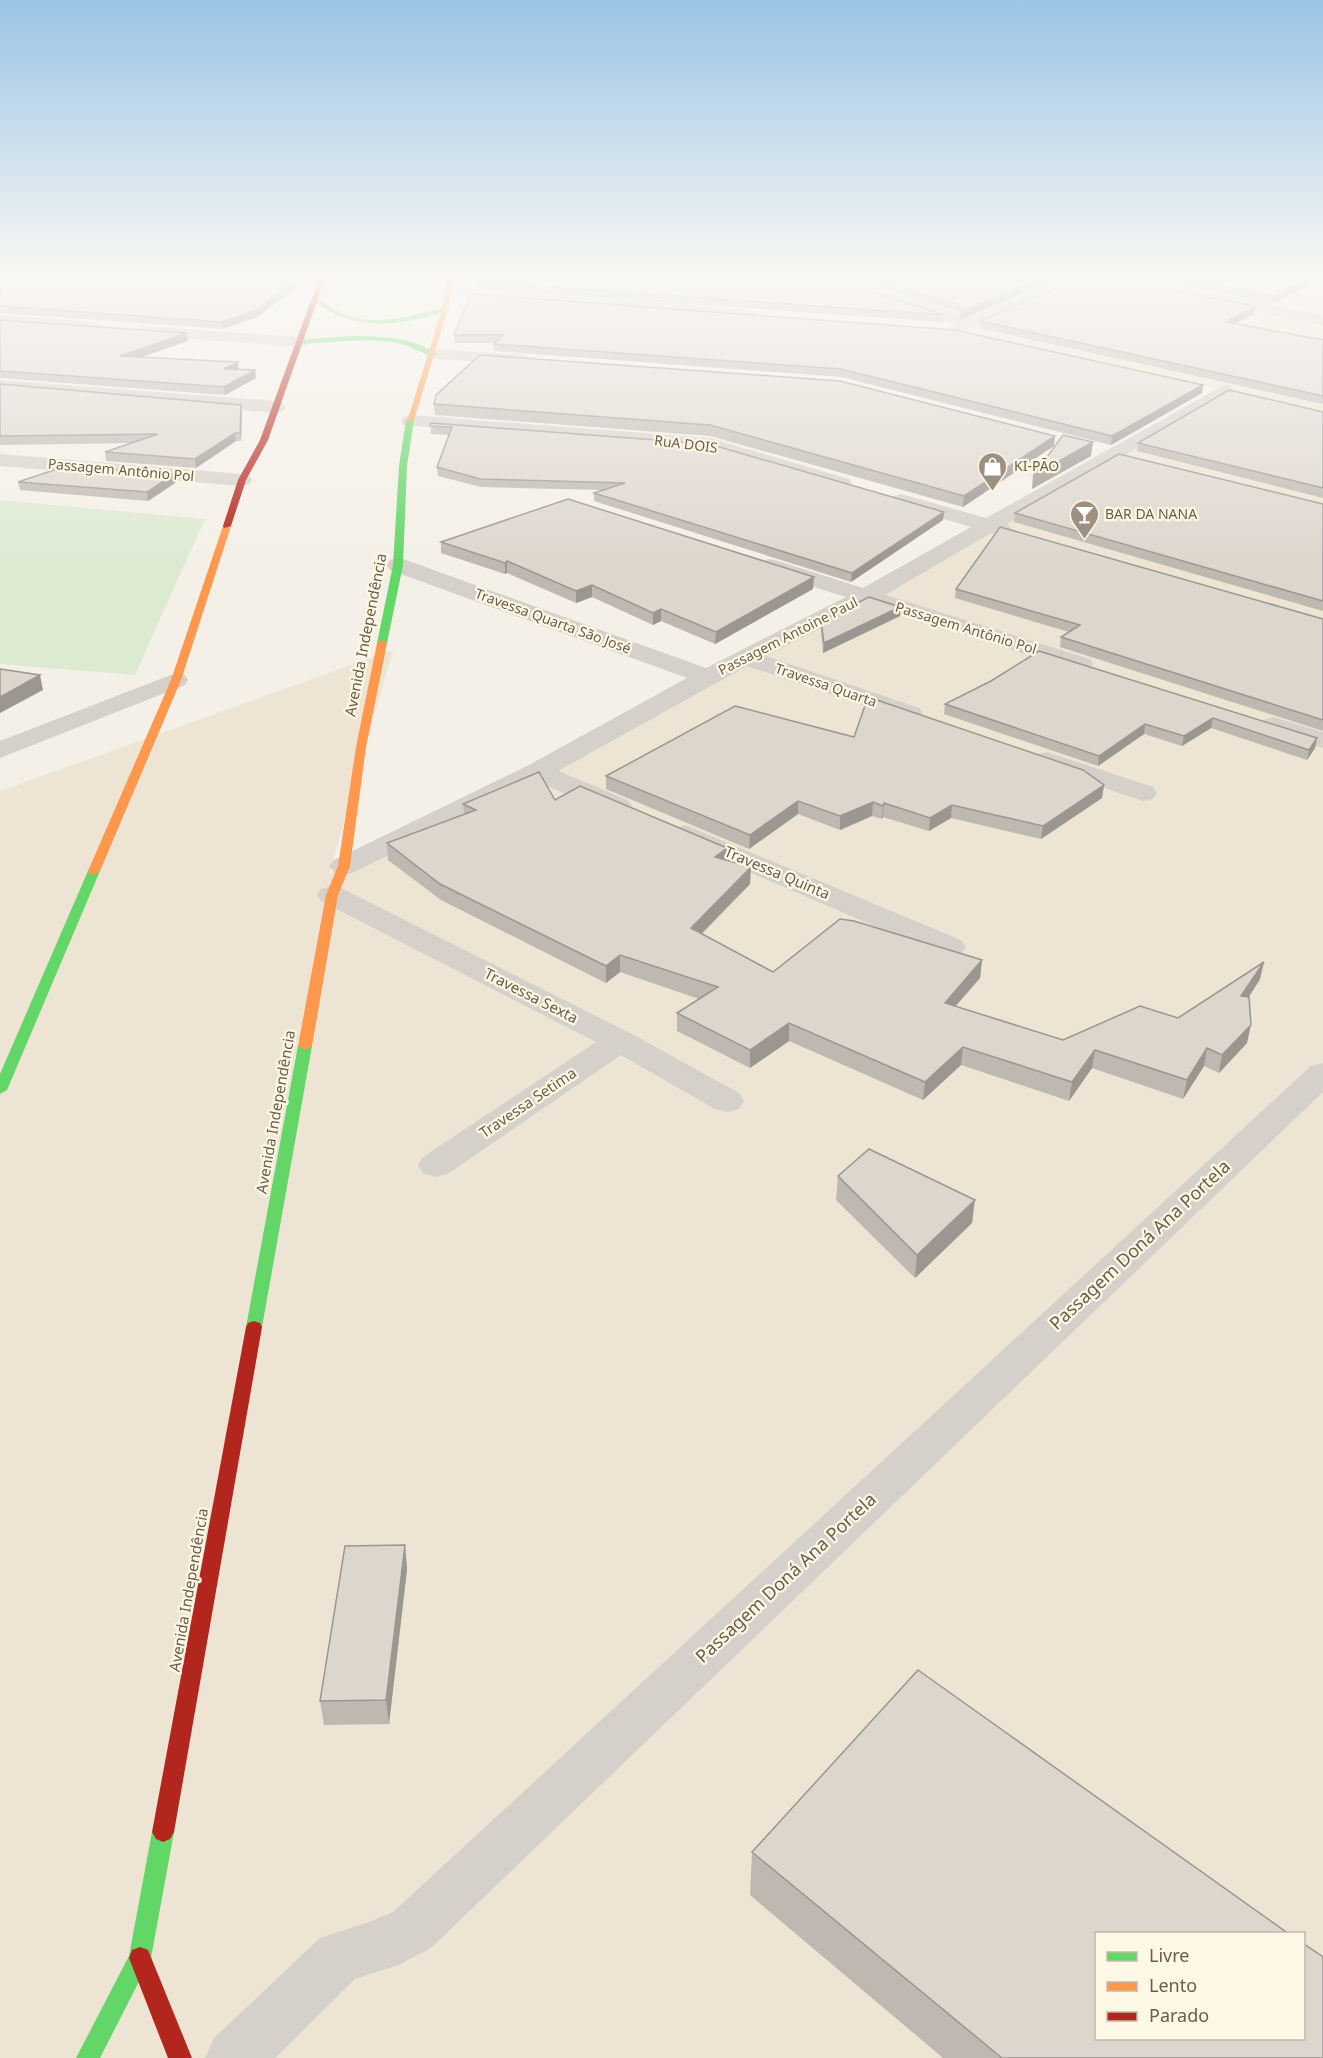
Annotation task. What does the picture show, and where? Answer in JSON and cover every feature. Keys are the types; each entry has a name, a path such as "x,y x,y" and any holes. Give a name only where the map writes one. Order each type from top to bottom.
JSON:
{"main road":[{"path":"0,1090 176,680 242,480 264,440 289,372"},
{"name":"Avenida Independência","path":"88,2058 140,1958 362,747 398,565 403,466 410,421 427,372"},
{"path":"140,1958 180,2058"}],"street":[{"path":"0,385 276,407"},
{"name":"Passagem Antoine Paul","path":"338,880 707,676 747,658 866,596 988,525 1102,451 1235,393 1200,385"},
{"name":"RuA DOIS","path":"410,421 710,444 864,489"},
{"path":"1102,451 1137,459"},
{"name":"Passagem Antônio Pol","path":"0,460 242,480"},
{"path":"887,496 1021,535"},
{"name":"Passagem Antônio Pol","path":"754,561 1106,672"},
{"name":"Travessa Quarta São José","path":"398,565 707,676"},
{"name":"Travessa Quarta","path":"747,658 928,720"},
{"path":"0,750 176,680"},
{"path":"1254,719 1323,740"},
{"path":"1030,754 1143,793"},
{"name":"Travessa Quinta","path":"537,772 950,947"},
{"name":"Travessa Sexta","path":"338,880 727,1101"},
{"name":"Travessa Setima","path":"436,1165 620,1041"},
{"name":"Passagem Doná Ana Portela","path":"234,2058 339,1957 379,1946 412,1930 1323,1073"}],"shaded area":[{"path":"1143,372 1323,372 1323,2058 0,2058 0,791 393,650 329,874 707,677 1223,390"}],"green space":[{"path":"0,500 205,519 135,675 0,664"}],"building":[{"path":"15,372 251,372 224,387"},
{"path":"461,372 716,372 840,381 1055,436 964,496 710,425 434,404 436,395"},
{"path":"853,372 1145,372 1203,385 1112,436"},
{"path":"1213,372 1323,372 1323,396"},
{"path":"0,384 241,405 240,433 235,433 195,459 105,452 158,434 0,436"},
{"path":"1229,390 1323,412 1323,488 1138,443"},
{"path":"431,423 709,444 944,512 852,573 594,493 625,483 480,479 437,467 452,427 430,426"},
{"path":"1063,435 1093,442 1033,476"},
{"path":"1119,454 1323,504 1323,601 1015,513"},
{"path":"66,466 174,474 147,492 18,482"},
{"path":"568,499 814,577 716,632 661,609 653,613 592,585 576,591 507,561 505,563 441,542"},
{"path":"1000,527 1323,619 1323,720 1061,637 1080,625 956,589"},
{"path":"869,597 900,607 824,643 821,621"},
{"path":"1039,651 1317,738 1309,750 1213,718 1184,736 1145,724 1099,756 945,704 991,681"},
{"path":"0,669 40,675 0,697"},
{"path":"868,697 1083,770 1104,785 1043,826 952,805 930,818 884,803 883,806 873,802 840,816 798,801 750,835 606,776 735,706 854,737"},
{"path":"539,772 555,800 580,786 727,848 715,857 751,867 691,928 773,972 840,919 854,921 982,960 945,1003 1063,1040 1140,1006 1178,1018 1264,962 1241,996 1249,997 1251,1025 1222,1055 1207,1048 1187,1080 1095,1050 1072,1082 963,1047 925,1082 789,1023 750,1050 677,1013 718,987 620,955 606,966 440,884 387,843 476,810 463,804"},
{"path":"869,1149 975,1200 917,1255 838,1176"},
{"path":"405,1545 386,1700 320,1701 345,1546"},
{"path":"918,1670 1286,1932 1095,1932 1095,2040 1305,2040 1305,1945 1323,1957 1323,2058 1002,2058 752,1852"}],"traffic: fast":[{"path":"382,643 398,565 403,466 410,420"},
{"path":"0,1090 94,871"},
{"path":"254,1327 305,1046"},
{"path":"88,2058 140,1958 163,1832"}],"traffic: slow":[{"path":"410,420 425,372"},
{"path":"94,871 176,680 227,526"},
{"path":"305,1046 332,895 344,866 361,747 382,643"}],"traffic: jam":[{"path":"227,526 242,480 264,440 288,372"},
{"path":"163,1832 254,1327"},
{"path":"140,1958 180,2058"}],"place":[{"name":"KI-PÃO","path":"993,492"},
{"name":"BAR DA NANA","path":"1084,540"}]}
